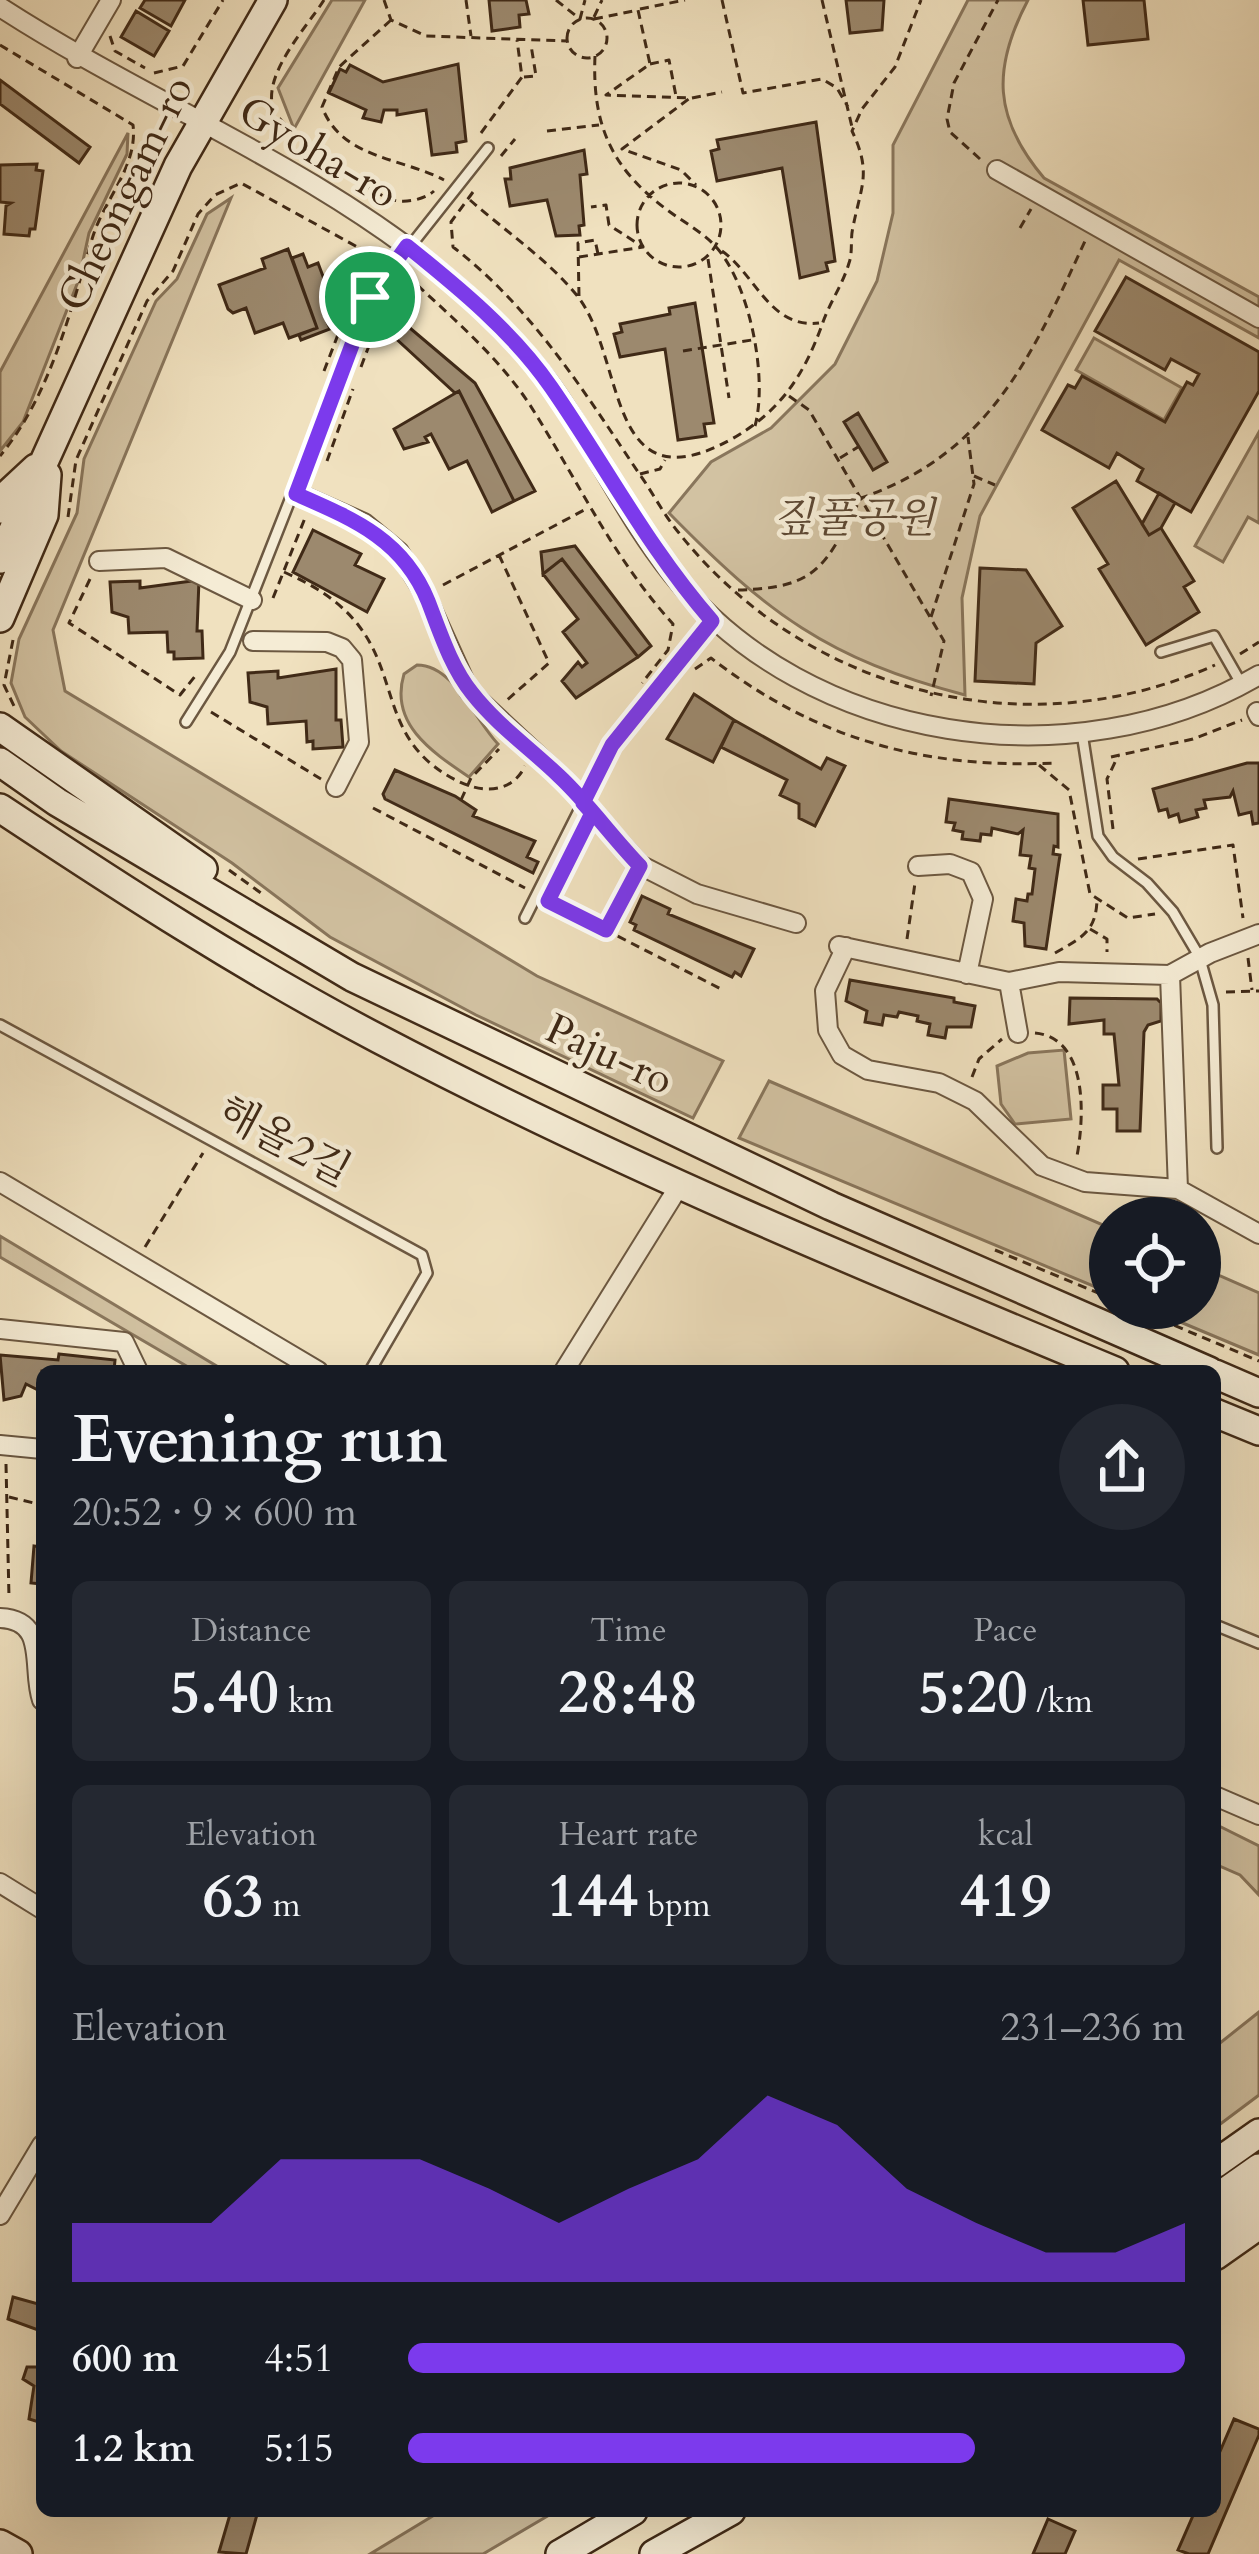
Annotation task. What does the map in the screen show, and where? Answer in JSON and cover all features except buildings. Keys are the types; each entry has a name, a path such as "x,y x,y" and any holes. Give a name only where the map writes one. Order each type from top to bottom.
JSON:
{"main road":[{"name":"Cheongam-ro","path":"0,559 105,323 201,124 273,0"},
{"path":"0,508 9,493 49,457"},
{"path":"6,629 44,515 49,457"},
{"path":"7,717 221,882 274,931"},
{"name":"Paju-ro","path":"0,762 57,802 352,977 831,1206 1196,1365"},
{"name":"Paju-ro","path":"2,810 185,930 379,1039 681,1183 1101,1365"},
{"name":"Paju-ro","path":"1221,1376 1259,1393"},
{"path":"1221,1415 1259,1431"},
{"path":"1221,2160 1259,2133"},
{"path":"1221,2195 1259,2168"},
{"path":"1221,2225 1259,2198"},
{"path":"1221,2252 1259,2224"},
{"path":"560,2554 623,2517"},
{"path":"654,2554 720,2517"},
{"path":"0,2544 17,2554"}],"street":[{"path":"77,58 111,0"},
{"name":"Gyoha-ro","path":"0,7 77,58 326,190 407,246 501,328 549,384 651,546 712,621 779,669 844,701 959,730 1082,733 1171,714 1251,680"},
{"path":"997,170 1259,318"},
{"path":"296,494 364,523 399,551 425,594 470,691 514,725 530,751 640,866 697,894 796,923"},
{"path":"99,561 166,558 252,600"},
{"path":"253,640 327,642 352,660 359,742 336,788"},
{"path":"918,866 950,864 971,872 983,899 967,974"},
{"path":"1253,936 1170,975 1107,972 1018,980 843,947 825,992 828,1030 842,1055 868,1070 939,1083 965,1096 1042,1166 1081,1181 1178,1189 1259,1234"},
{"path":"1170,975 1178,1189"},
{"path":"1018,980 1018,1034"},
{"path":"0,1182 308,1365"},
{"path":"568,1365 681,1183"},
{"path":"0,1329 124,1342 135,1365"},
{"path":"3,1446 36,1449"},
{"path":"5,1618 26,1625 36,1640"},
{"path":"1221,1799 1259,1816"},
{"path":"0,1883 36,1905"},
{"path":"0,2215 36,2155"}],"lane":[{"path":"186,722 230,652 370,297 488,148"},
{"path":"525,918 612,745 712,621"},
{"path":"1161,652 1214,636 1227,660 1251,680"},
{"path":"1082,733 1098,836 1173,912 1200,958 1214,1024 1217,1148"},
{"name":"해올2길","path":"0,1025 422,1255 427,1273 373,1365"},
{"path":"1221,1627 1259,1643"}],"path":[{"path":"110,34 115,51 155,73 170,73 191,57 223,0"},
{"path":"324,0 273,81 273,109 293,134 392,201 425,199 446,181 417,166 353,146 330,128 322,107 339,67 391,20"},
{"path":"383,0 391,20 426,36 567,41"},
{"path":"466,0 471,38"},
{"path":"556,0 580,19"},
{"path":"580,19 585,0"},
{"path":"594,19 602,0"},
{"path":"595,56 577,56 567,41 569,27 580,19 685,0"},
{"path":"722,0 743,93 823,79 837,88 848,107"},
{"path":"822,0 866,175 851,237 851,260 809,360 787,395 755,427 684,460 665,458 646,446 616,405 598,332 579,298 469,199 451,222 453,247 542,332 679,533 736,590 805,642 865,674 931,696 1059,705 1194,675 1255,642"},
{"path":"852,130 862,109 895,68 921,0"},
{"path":"997,170 961,146 947,119 954,83 998,0"},
{"path":"638,10 650,64"},
{"path":"594,19 604,28 607,40 595,56 603,137 621,167 649,196 739,263 764,300 784,317 807,325 823,322"},
{"path":"471,147 522,77 518,40"},
{"path":"522,77 536,76 530,41"},
{"path":"0,45 133,125 136,146 94,234 84,280 27,423 0,456"},
{"path":"676,98 669,60 650,64 606,95 676,98 690,98 722,92"},
{"path":"591,207 606,205 609,225 660,263 676,268 707,257 722,227 718,208 680,170 622,149 690,98"},
{"path":"547,131 601,124"},
{"path":"61,532 71,510 76,460 147,301 173,271 198,214 214,195 241,183 362,249"},
{"path":"643,247 636,221 649,196 669,184 696,185"},
{"path":"736,590 789,585 825,566 861,498 912,479 968,437 1002,398 1093,224"},
{"path":"579,298 578,243 596,240 598,254"},
{"path":"716,246 729,264 754,340 761,373 755,427"},
{"path":"579,257 643,247"},
{"path":"707,257 729,398"},
{"path":"361,368 382,314 393,298 415,283 486,349 528,402 634,581 674,624"},
{"path":"683,351 754,340"},
{"path":"327,461 353,389"},
{"path":"787,395 809,410 944,641 931,696"},
{"path":"931,619 974,484 968,437"},
{"path":"838,459 859,447"},
{"path":"640,474 660,469 665,458"},
{"path":"973,475 994,484"},
{"path":"425,594 587,508"},
{"path":"461,800 514,725 506,701 549,663 499,555"},
{"path":"99,561 69,623 180,695 207,662"},
{"path":"284,572 333,599 357,623 376,652 401,731 431,764 468,786 507,786 522,774 530,751"},
{"path":"6,629 7,717"},
{"path":"690,673 711,658 748,686 824,727 916,756 998,767 1054,764"},
{"path":"207,710 336,788"},
{"path":"1112,757 1193,740 1258,714"},
{"path":"913,766 916,756"},
{"path":"1038,764 1070,790 1086,882 1097,898 1128,918 1158,915"},
{"path":"373,808 526,889"},
{"path":"1135,859 1233,845 1253,936 1252,992"},
{"path":"217,862 270,900"},
{"path":"606,930 640,866"},
{"path":"904,959 918,866"},
{"path":"1018,980 1084,938 1096,919 1097,898"},
{"path":"548,901 723,989"},
{"path":"1090,929 1107,939 1107,972"},
{"path":"965,1096 979,1060 997,1041 1043,1033 1064,1050 1082,1087 1077,1157 1081,1181"},
{"path":"136,1263 211,1142"},
{"path":"979,1244 1089,1289"},
{"path":"1184,1329 1259,1360"},
{"path":"3,1446 5,1618"},
{"path":"7,1497 36,1504"}],"green space":[{"path":"332,0 365,0 294,129 278,88"},
{"name":"짚풀공원","path":"968,0 1028,0 1008,48 1003,92 1015,134 1044,178 1259,297 1259,338 1119,260 980,516 962,598 965,695 874,665 802,628 737,579 669,513 711,462 771,428 835,364 877,281 893,213 893,145"},
{"path":"128,133 127,154 89,233 79,279 23,422 0,451 0,372"},
{"path":"231,198 53,630 65,691 537,976 723,1061 693,1118 476,1015 330,937 232,863 61,751 25,717 11,683 19,639 77,513 84,459 156,301 177,279 207,214"},
{"path":"1094,338 1182,388 1164,420 1076,370"},
{"path":"1259,432 1259,523 1248,517 1223,562 1195,546"},
{"path":"417,665 430,667 453,683 498,744 469,777 428,747 408,722 401,692 404,674"},
{"path":"1064,1050 1071,1119 1015,1124 1001,1104 997,1066 1028,1053"},
{"path":"769,1081 1089,1219 1089,1284 739,1138"},
{"path":"0,1236 215,1365 185,1365 0,1257"},
{"path":"1221,1276 1259,1293 1259,1355 1197,1329 1221,1329"},
{"path":"1221,1827 1259,1846 1259,1895 1240,1875 1221,1867"},
{"path":"1259,2012 1259,2095 1221,2124 1221,2042"},
{"path":"431,2517 546,2517 483,2554 370,2554"}],"route":[{"path":"370,297 296,494 364,523 399,551 425,594 470,691 562,778 583,803 592,813 602,826 640,866 606,930 548,901 592,813 583,803 612,745 712,621 651,546 549,384 501,328 407,246 370,297"}]}
